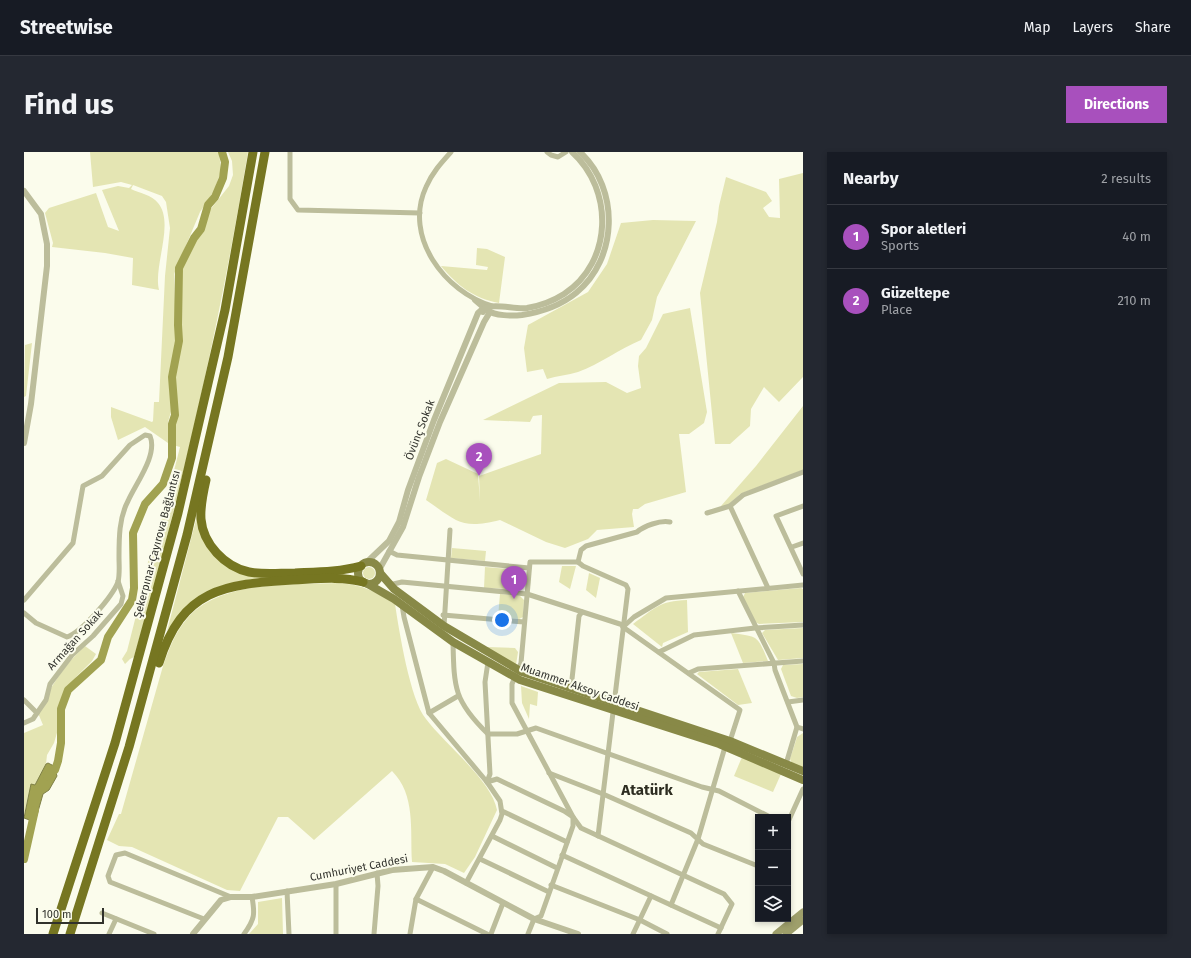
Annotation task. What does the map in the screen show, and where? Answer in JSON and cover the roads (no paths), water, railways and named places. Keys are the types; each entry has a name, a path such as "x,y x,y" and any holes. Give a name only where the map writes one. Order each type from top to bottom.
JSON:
{"highway":[{"name":"Şekerpınar-Çayırova Bağlantısı","path":"53,934 115,743 178,512 225,310 253,152"},
{"path":"70,934 129,747 175,583 220,395 237,311 265,152"},
{"path":"220,395 212,453 201,508 201,520 205,535 220,556 238,569 263,574 339,571 364,564"},
{"path":"129,747 153,684 165,646 175,626 193,605 217,591 237,585 341,578 365,582"}],"main road":[{"path":"380,572 374,582 365,582 359,576 364,564 373,563 380,572 389,585 444,626 517,674 571,688 612,706"},
{"name":"Muammer Aksoy Caddesi","path":"365,582 402,605 453,642 488,662 517,674 728,744 803,780"},
{"path":"728,744 803,771"},
{"path":"776,934 803,912"},
{"path":"786,934 803,920"}],"street":[{"path":"290,152 290,199 298,210 420,213"},
{"path":"451,152 438,166 425,188 420,213 422,236 427,251 448,280 460,291 491,309 518,315 538,312 556,306 576,293 591,277 603,254 609,231 609,204 601,180 587,158 580,152"},
{"path":"547,152 558,157 566,152"},
{"path":"491,309 526,308 540,305 563,294 575,284 588,269 600,244 603,230 602,208 594,179 572,152"},
{"path":"24,191 41,214 48,244 31,404 24,442"},
{"path":"475,300 482,306 484,322"},
{"name":"Övünç Sokak","path":"364,564 388,541 399,522 408,490 434,420 478,313 484,308 491,309 440,422 419,477 404,527 389,551 380,572"},
{"name":"Armağan Sokak","path":"24,600 73,543 83,486 102,476 130,445 145,435 150,436 152,442 151,456 128,501 121,525 118,581 123,596 121,604 93,636 72,656 50,684 46,700 37,713"},
{"path":"707,514 730,506 743,495 803,472"},
{"path":"730,506 768,588"},
{"path":"803,506 776,516 792,547 803,574"},
{"path":"578,562 581,550 586,546 637,532 641,529 665,521 670,522"},
{"path":"444,626 443,615 450,530"},
{"path":"792,547 803,543"},
{"path":"389,551 397,555 529,568"},
{"path":"598,836 612,706 628,589 626,585 583,566 578,562 530,562 521,663 512,684 512,703 573,817 581,828 598,836 684,876 724,894 732,904 718,934"},
{"path":"24,613 36,623 67,637 74,634 81,628 102,605 118,581"},
{"path":"389,585 402,582 527,594 623,626 740,710 712,789 698,839 672,905"},
{"path":"623,626 634,617 666,598 803,585"},
{"path":"738,591 755,628 774,663 775,670 797,727 786,764"},
{"path":"402,605 430,713 487,782 500,802 502,811 500,820 466,883"},
{"path":"571,688 579,616 582,612"},
{"path":"443,615 524,622"},
{"path":"659,652 694,635 755,628 803,625"},
{"path":"453,642 453,666 458,696 463,707 488,734 517,734 536,728 719,791 764,814"},
{"path":"689,673 698,670 803,661"},
{"path":"487,782 490,774 485,682 488,662"},
{"path":"430,713 458,696"},
{"path":"24,700 37,713 33,719 24,723"},
{"path":"788,702 803,700"},
{"path":"797,727 803,729"},
{"path":"549,773 603,794 691,833 703,844 755,865"},
{"path":"487,782 497,779 573,817"},
{"path":"791,815 803,789"},
{"path":"502,811 567,842"},
{"path":"528,934 534,919 541,916 573,826 573,817"},
{"path":"492,836 557,868"},
{"path":"204,919 110,882 108,876 116,856 125,853 231,897"},
{"path":"562,855 721,928"},
{"path":"480,859 549,892"},
{"path":"410,934 416,898 433,867"},
{"name":"Cumhuriyet Caddesi","path":"231,897 252,897 336,884 377,873 433,867 534,919 563,932 578,934"},
{"path":"374,934 378,886 377,873"},
{"path":"336,884 336,934"},
{"path":"551,885 640,920 667,934"},
{"path":"287,891 289,934"},
{"path":"633,934 651,896"},
{"path":"193,934 221,900 231,897"},
{"path":"244,934 253,922 254,911 252,897"},
{"path":"416,898 487,934"},
{"path":"491,934 503,903"},
{"path":"102,913 147,933 154,934"},
{"path":"110,934 116,919"}],"waterway":[{"path":"47,776 55,770 58,761 61,743 61,709 68,690 101,660 108,637 132,600 134,588 133,533 145,504 163,484 172,458 172,424 175,415 172,377 179,341 179,268 194,238 201,229 208,205 215,197 223,178 225,162 222,152"},
{"path":"24,859 35,810"}],"place":[{"name":"Güzeltepe","path":"479,476"},
{"name":"Spor aletleri","path":"514,599"}],"district":[{"name":"Atatürk","path":"647,790"}]}
